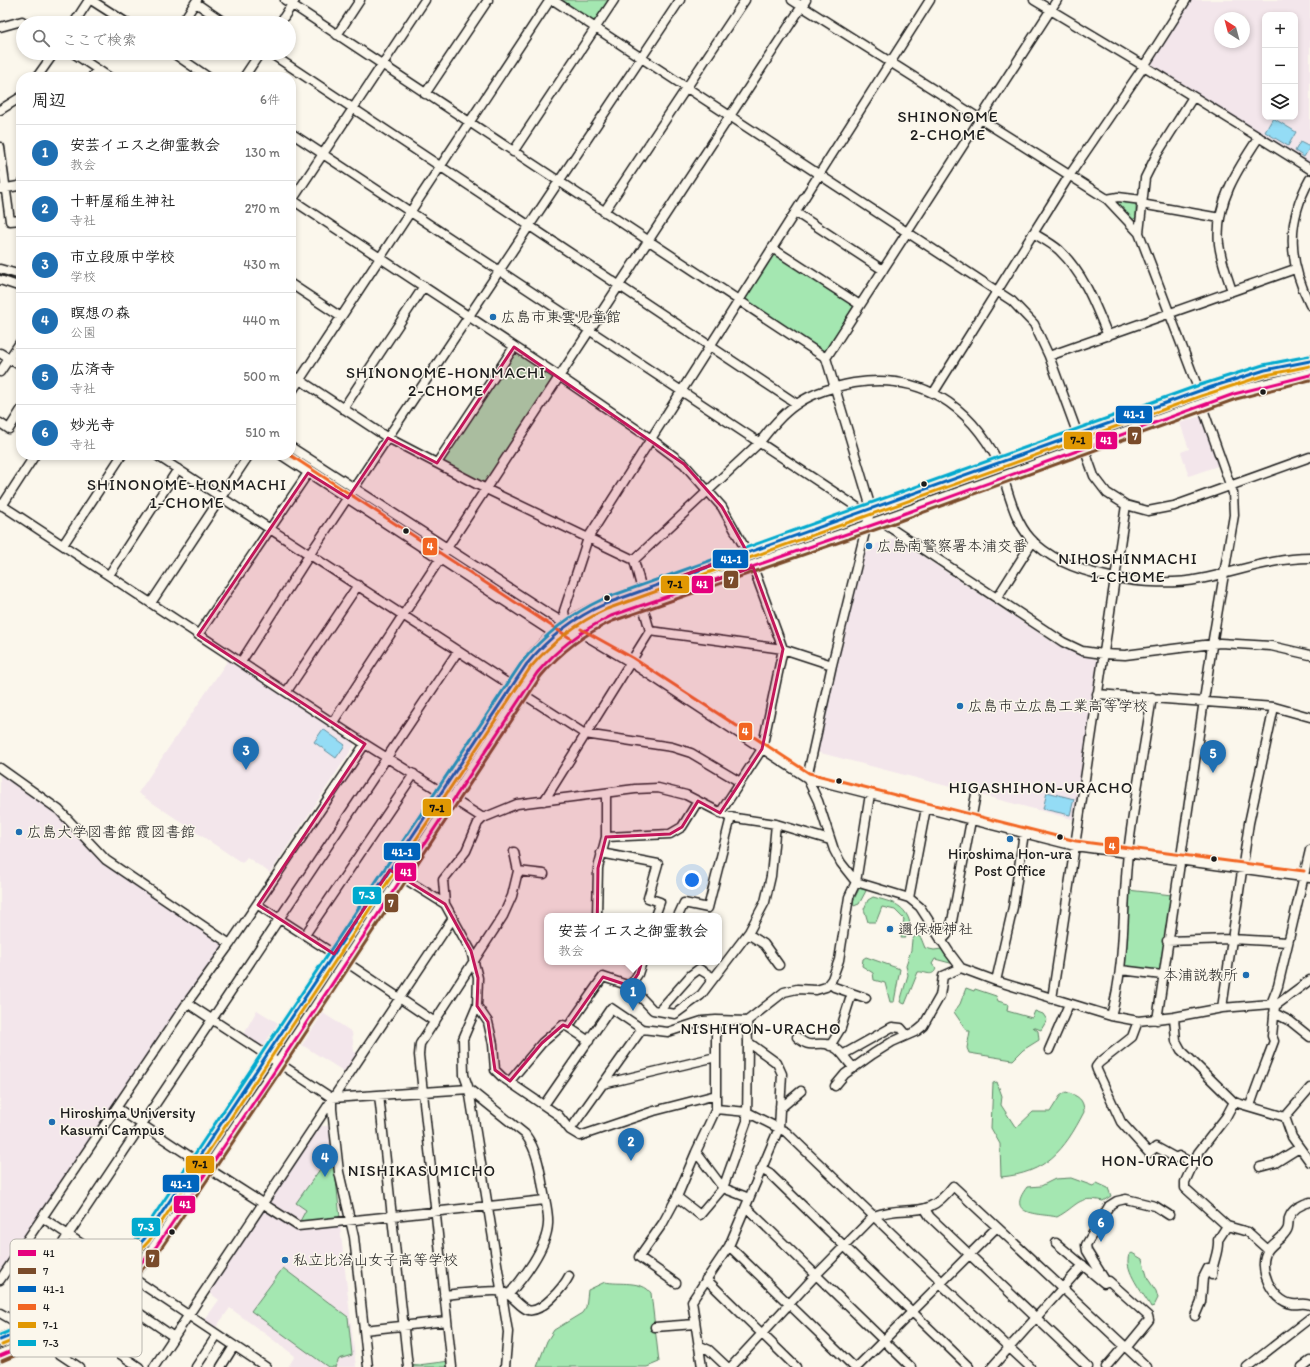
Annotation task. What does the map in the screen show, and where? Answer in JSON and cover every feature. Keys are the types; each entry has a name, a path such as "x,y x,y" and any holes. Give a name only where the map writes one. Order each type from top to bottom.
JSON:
{"highway":[{"path":"142,1263 156,1247 209,1169 542,666 567,642 579,633 610,616 643,606 753,567 867,516 999,463 1199,391 1265,370 1310,361"},
{"path":"142,1241 531,658 566,625 597,607 747,552 867,516 881,522 1002,477 1250,389 1310,375"},
{"path":"0,1340 10,1337"},
{"path":"0,1356 10,1352"}],"street":[{"path":"79,16 90,0 116,16"},
{"path":"337,35 360,0"},
{"path":"296,194 354,110 425,0"},
{"path":"425,94 488,0"},
{"path":"296,386 469,122 552,0 997,290 1024,312 1034,324 1049,356 1078,435"},
{"path":"513,152 614,0"},
{"path":"242,662 310,554 680,0"},
{"path":"604,212 745,0"},
{"path":"792,0 804,3 890,62 1107,199 1139,233 1199,391"},
{"path":"566,625 564,611 588,538 740,302 818,174 930,0"},
{"path":"1034,0 1310,169"},
{"path":"826,358 1057,0"},
{"path":"934,392 1069,176 1144,66 1186,0"},
{"path":"186,16 196,1 216,16"},
{"path":"283,16 290,2 425,94 826,358 836,386 867,516 807,778 818,801 830,840 841,863 856,882 909,898 920,907 961,968 1052,999 1111,1016 1138,1021 1157,1020 1222,1008 1273,1007 1310,980"},
{"path":"334,722 618,285 804,3"},
{"path":"0,27 16,23"},
{"path":"41,72 49,60"},
{"path":"84,60 102,72"},
{"path":"182,60 198,72"},
{"path":"247,72 255,60"},
{"path":"280,60 797,404"},
{"path":"1139,233 1146,178 1157,154 1193,97"},
{"path":"0,110 16,100"},
{"path":"296,137 867,516"},
{"path":"1232,291 1219,244 1220,218 1224,198 1234,175 1259,137"},
{"path":"0,147 3,188 10,221 16,220"},
{"path":"1310,180 1301,195 1295,212 1293,245 1296,269 1310,305"},
{"path":"3,188 16,185"},
{"path":"1107,199 1118,197 1220,218"},
{"path":"296,204 380,257 559,376 651,439 684,464 725,513 747,552"},
{"path":"795,212 883,270"},
{"path":"1033,233 1058,249 1073,264 1086,284 1108,336"},
{"path":"772,248 860,305"},
{"path":"0,269 16,274"},
{"path":"1049,356 1296,269"},
{"path":"0,280 16,285"},
{"path":"343,408 424,286"},
{"path":"296,287 341,317"},
{"path":"437,463 514,347"},
{"path":"0,372 16,348"},
{"path":"0,353 16,363"},
{"path":"296,377 388,438 486,489 634,560 642,590"},
{"path":"634,560 707,490 759,443 774,424 797,404 813,395 836,386 869,381 903,382 934,392 962,412 979,430 999,463"},
{"path":"1157,1020 1162,975 1212,643 1234,515 1234,498 1231,486 1202,406"},
{"path":"0,423 9,429 16,418"},
{"path":"1084,448 1094,476 1107,493 1126,505 1148,511 1174,506 1310,457"},
{"path":"296,450 566,625 630,662 807,778 1075,846 1307,877"},
{"path":"32,460 1,505 441,793 483,818"},
{"path":"63,545 119,460"},
{"path":"164,460 271,528 512,686"},
{"path":"151,603 246,460"},
{"path":"288,460 567,642"},
{"path":"109,575 178,469"},
{"path":"198,635 308,473"},
{"path":"1002,477 1019,520 1033,541 1046,552 1070,563 1115,578 1137,582 1171,584 1200,580 1269,562 1310,558"},
{"path":"1052,999 1126,505"},
{"path":"881,522 1064,642 1082,651 1125,655 1212,643 1271,646 1310,654"},
{"path":"997,598 1033,541"},
{"path":"720,813 762,749 783,649 753,567"},
{"path":"287,691 358,585"},
{"path":"544,800 650,631 643,606"},
{"path":"650,631 783,649 832,665"},
{"path":"65,1239 458,651"},
{"path":"523,694 585,734 672,747 691,753 740,782"},
{"path":"1097,694 1274,707 1310,717"},
{"path":"1111,1016 1117,994 1120,970 1128,854 1152,697"},
{"path":"1222,1008 1249,823 1274,707"},
{"path":"28,1239 187,1003 258,905 366,744"},
{"path":"0,768 59,810 106,860 230,944"},
{"path":"305,936 414,774"},
{"path":"505,1367 508,1332 504,1293 468,1089 464,1075 463,1038 477,1006 478,978 471,951 445,904 443,880 466,851 478,822 483,818 517,804 658,788 686,795 731,818 776,824 830,840"},
{"path":"597,913 598,868 606,837 606,793"},
{"path":"544,1105 611,1008 642,1029 668,1032 702,1021 747,1021 784,992 797,989 816,990 826,987 832,979 839,960 849,897 856,882 870,794"},
{"path":"941,940 947,935 952,921 976,794"},
{"path":"606,837 670,834 682,826 698,801"},
{"path":"909,898 926,808"},
{"path":"679,913 684,903 708,908 731,818"},
{"path":"568,1027 603,977 630,986 653,1010 675,1014 701,995 748,934 765,902 771,876 776,824"},
{"path":"996,981 1013,907 1024,833"},
{"path":"1250,1106 1262,1069 1266,1064 1274,1042 1272,1036 1273,1007 1288,942 1307,877 1310,850"},
{"path":"452,1367 418,1055 420,1044 503,916 512,896 518,871 514,852"},
{"path":"601,853 658,864 648,898 660,902 656,913"},
{"path":"518,871 544,874"},
{"path":"402,877 445,904"},
{"path":"258,905 334,954"},
{"path":"154,1367 453,918"},
{"path":"748,934 764,944 779,965"},
{"path":"1168,941 1231,939 1288,942"},
{"path":"346,962 435,1022"},
{"path":"630,986 638,974 641,965"},
{"path":"835,1086 854,1068 892,1042 923,1026 940,996 943,976 961,968"},
{"path":"659,1011 691,975 699,969 714,978"},
{"path":"1120,970 1162,975"},
{"path":"829,983 866,998"},
{"path":"830,1046 842,1028 852,993"},
{"path":"187,1003 332,1098 468,1089 515,1124 530,1140 540,1166 548,1224 545,1240 526,1273 504,1293"},
{"path":"1049,1050 1069,1004"},
{"path":"477,1006 488,1022 493,1044 495,1070 502,1077 558,1115 570,1130 580,1136 654,1111 716,1095"},
{"path":"1273,1007 1310,1037"},
{"path":"1174,1017 1176,1041 1181,1050 1234,1102 1285,1118"},
{"path":"676,1283 639,1257 663,1223 677,1197 716,1109 716,1020"},
{"path":"677,1197 700,1215 723,1188 747,1121 747,1021"},
{"path":"1138,1021 1132,1036 1125,1044 1099,1063 1097,1070 1121,1122 1149,1153 1156,1147 1169,1155 1176,1158 1179,1156 1194,1164"},
{"path":"510,1082 542,1043 563,1025 589,1040"},
{"path":"844,1054 892,1027 901,1028 906,1035"},
{"path":"570,1130 642,1029"},
{"path":"797,1037 809,1044 826,1044 830,1046 844,1054 854,1068"},
{"path":"702,1367 692,1301 729,1246 779,1128 782,1074 778,1063 748,1042"},
{"path":"603,1084 716,1057"},
{"path":"1285,1118 1310,1089"},
{"path":"780,1106 783,1106 801,1091"},
{"path":"379,1095 408,1367"},
{"path":"332,1098 338,1162 342,1189 351,1221 368,1367"},
{"path":"1234,1102 1226,1117 1198,1153 1185,1182 1185,1188 1227,1226 1248,1232 1268,1250"},
{"path":"117,1108 197,1161"},
{"path":"716,1109 747,1112 786,1132 938,1278 941,1284 1030,1367"},
{"path":"1285,1118 1292,1137 1310,1162"},
{"path":"1260,1167 1275,1162 1299,1148"},
{"path":"696,1152 723,1188 749,1198"},
{"path":"209,1169 298,1226 545,1200"},
{"path":"761,1169 770,1174 969,1367"},
{"path":"731,1367 816,1275 874,1216 884,1213 925,1209 938,1203 953,1186 1147,1367"},
{"path":"1106,1282 1087,1251 1086,1245 1109,1206 1117,1201 1126,1199 1155,1206 1169,1215"},
{"path":"1310,1202 1298,1206 1290,1216 1287,1231 1268,1250 1263,1259 1264,1274 1268,1283 1285,1301 1292,1304 1304,1302 1310,1305"},
{"path":"746,1206 911,1367"},
{"path":"925,1209 930,1217 1088,1367"},
{"path":"43,1218 74,1239"},
{"path":"1195,1316 1201,1302 1203,1278 1208,1268 1212,1272 1219,1247 1218,1240 1227,1226"},
{"path":"729,1246 855,1367 913,1312 997,1227"},
{"path":"1056,1242 1104,1283 1109,1281 1148,1316 1149,1320 1106,1367"},
{"path":"992,1367 1083,1265"},
{"path":"0,1280 10,1266"},
{"path":"444,1295 504,1293 524,1308 536,1310 560,1290 569,1276"},
{"path":"706,1279 796,1367"},
{"path":"142,1284 265,1367"},
{"path":"0,1313 10,1319"},
{"path":"142,1315 174,1337"},
{"path":"1247,1367 1310,1318"},
{"path":"364,1330 447,1321"},
{"path":"655,1327 695,1324"},
{"path":"196,1367 217,1335"},
{"path":"698,1345 709,1350 727,1367"},
{"path":"221,1367 234,1346"},
{"path":"64,1357 79,1367"},
{"path":"124,1357 139,1367"},
{"path":"1302,1367 1310,1361"}],"highlighted area":[{"path":"514,347 684,464 722,507 736,529 747,552 682,576 687,590 753,567 783,649 762,749 720,813 698,801 682,827 670,834 606,837 598,868 597,936 643,958 638,974 630,986 603,977 568,1027 563,1025 542,1043 510,1081 495,1070 488,1022 477,1006 478,978 471,951 445,904 390,870 334,954 258,905 365,744 198,635 308,473 348,498 388,438 437,463"}],"shaded area":[{"path":"1189,0 1310,0 1310,163 1149,66 1149,63"},
{"path":"1203,415 1220,465 1189,476 1181,452 1189,449 1180,423"},
{"name":"広島市立広島工業高等学校","path":"895,538 1054,643 1074,653 1098,660 1076,820 817,752 863,554 876,548 876,544"},
{"path":"228,660 354,742 354,746 270,873 247,857 242,863 138,793"},
{"name":"Hiroshima University Kasumi Campus","path":"0,775 55,812 102,862 224,943 225,947 212,968 208,966 25,1239 10,1239 10,1261 0,1276"},
{"path":"257,1010 278,1023 262,1048 243,1035"},
{"path":"323,1013 352,1032 354,1052 358,1053 345,1072 302,1045"},
{"path":"318,1123 323,1126 330,1126 340,1217 337,1219 299,1223 267,1203"},
{"name":"私立比治山女子高等学校","path":"265,1208 297,1229 340,1226 356,1367 288,1367 295,1356 230,1308 214,1330 203,1322 219,1300 206,1290"}],"green space":[{"path":"558,0 609,0 595,21 592,22"},
{"path":"1117,200 1136,201 1136,217 1134,219 1132,219 1117,204"},
{"path":"775,253 852,303 853,307 825,351 822,352 746,301 744,298 772,254"},
{"path":"517,351 554,376 554,379 487,481 483,482 443,464 441,460 514,352"},
{"path":"860,887 867,889 859,904 854,906 853,901"},
{"path":"1128,890 1172,895 1160,970 1157,972 1125,968 1123,965"},
{"path":"873,897 894,904 903,910 910,922 908,934 905,938 901,938 904,919 895,910 882,907 876,922 868,922 864,909 868,900"},
{"path":"916,935 921,938 925,948 934,950 942,949 954,964 935,959 932,964 936,969 934,972 928,974 918,972 905,1004 900,1002 908,975 906,965 911,950 912,940"},
{"path":"866,957 900,969 894,1002 890,1002 885,983 874,980 873,973 862,966 863,959"},
{"path":"966,988 974,991 975,989 996,996 998,1001 1008,1004 1007,1011 1032,1018 1035,1011 1043,1014 1047,1020 1041,1030 1033,1027 1038,1031 1039,1040 1023,1050 1013,1060 969,1053 967,1048 970,1031 967,1031 954,1012 960,1004"},
{"path":"997,1082 1002,1096 1001,1105 1016,1128 1033,1112 1050,1112 1060,1096 1066,1092 1080,1099 1084,1108 1084,1112 1077,1126 1061,1149 1052,1158 1030,1171 1017,1175 1001,1177 1000,1144 991,1128 993,1083"},
{"path":"333,1151 340,1218 299,1223 306,1210 296,1203"},
{"path":"1071,1178 1093,1186 1097,1183 1108,1188 1111,1196 1103,1201 1088,1199 1078,1203 1057,1217 1034,1214 1022,1209 1020,1204 1021,1197 1027,1187 1041,1186 1055,1179"},
{"path":"1132,1253 1142,1259 1148,1279 1156,1291 1158,1298 1154,1306 1151,1307 1131,1275 1128,1261 1129,1255"},
{"path":"283,1268 348,1317 352,1355 339,1359 335,1367 328,1367 251,1311"},
{"path":"605,1282 642,1286 651,1293 659,1362 647,1367 537,1367 547,1341 554,1330 582,1313 586,1307 588,1290"},
{"path":"450,1361 450,1367 410,1367 410,1366"}],"water":[{"path":"1272,120 1276,120 1296,132 1288,146 1265,132"},
{"path":"1300,142 1310,147 1304,157 1295,151"},
{"path":"323,729 345,745 336,758 314,742"},
{"path":"1047,792 1074,799 1070,815 1043,809"}],"transit line":[{"name":"7-3","path":"137,1239 522,662 539,643 569,618 603,599 1197,386 1263,365 1309,356"},
{"name":"41-1","path":"142,1241 526,665 543,646 572,622 605,604 1199,391 1265,370 1310,361"},
{"name":"7-1","path":"142,1248 149,1241 530,668 565,634 585,620 607,609 1201,396 1266,375 1310,366"},
{"name":"41","path":"142,1262 156,1247 272,1075 537,673 571,640 590,627 611,616 881,522 1234,394 1310,375"},
{"name":"7","path":"142,1270 160,1250 276,1078 541,676 565,651 574,644 602,626 613,621 883,527 1236,399 1310,380"},
{"name":"4","path":"296,459 570,638"},
{"name":"4","path":"581,629 633,658 809,773 1076,841 1304,871"},
{"name":"7-3","path":"0,1335 10,1331"},
{"name":"41-1","path":"0,1340 10,1336"},
{"name":"7-1","path":"2,1345 10,1342"},
{"name":"41","path":"0,1356 10,1352"},
{"name":"7","path":"2,1361 11,1357"}],"place":[{"name":"広島市東雲児童館","path":"493,317"},
{"name":"広島南警察署本浦交番","path":"869,546"},
{"name":"広島市立広島工業高等学校","path":"960,706"},
{"name":"市立段原中学校","path":"246,770"},
{"name":"広済寺","path":"1213,773"},
{"name":"広島大学図書館 霞図書館","path":"19,832"},
{"name":"Hiroshima Hon-ura Post Office","path":"1010,839"},
{"name":"邇保姫神社","path":"890,929"},
{"name":"本浦説教所","path":"1246,975"},
{"name":"安芸イエス之御霊教会","path":"633,1011"},
{"name":"Hiroshima University Kasumi Campus","path":"52,1122"},
{"name":"十軒屋稲生神社","path":"631,1161"},
{"name":"瞑想の森","path":"325,1177"},
{"name":"妙光寺","path":"1101,1242"},
{"name":"私立比治山女子高等学校","path":"285,1260"}],"district":[{"name":"SHINONOME 2-CHOME","path":"948,125"},
{"name":"SHINONOME-HONMACHI 2-CHOME","path":"446,381"},
{"name":"SHINONOME-HONMACHI 1-CHOME","path":"187,493"},
{"name":"NIHOSHINMACHI 1-CHOME","path":"1128,567"},
{"name":"HIGASHIHON-URACHO","path":"1041,787"},
{"name":"NISHIHON-URACHO","path":"761,1028"},
{"name":"HON-URACHO","path":"1158,1160"},
{"name":"NISHIKASUMICHO","path":"422,1170"}]}
